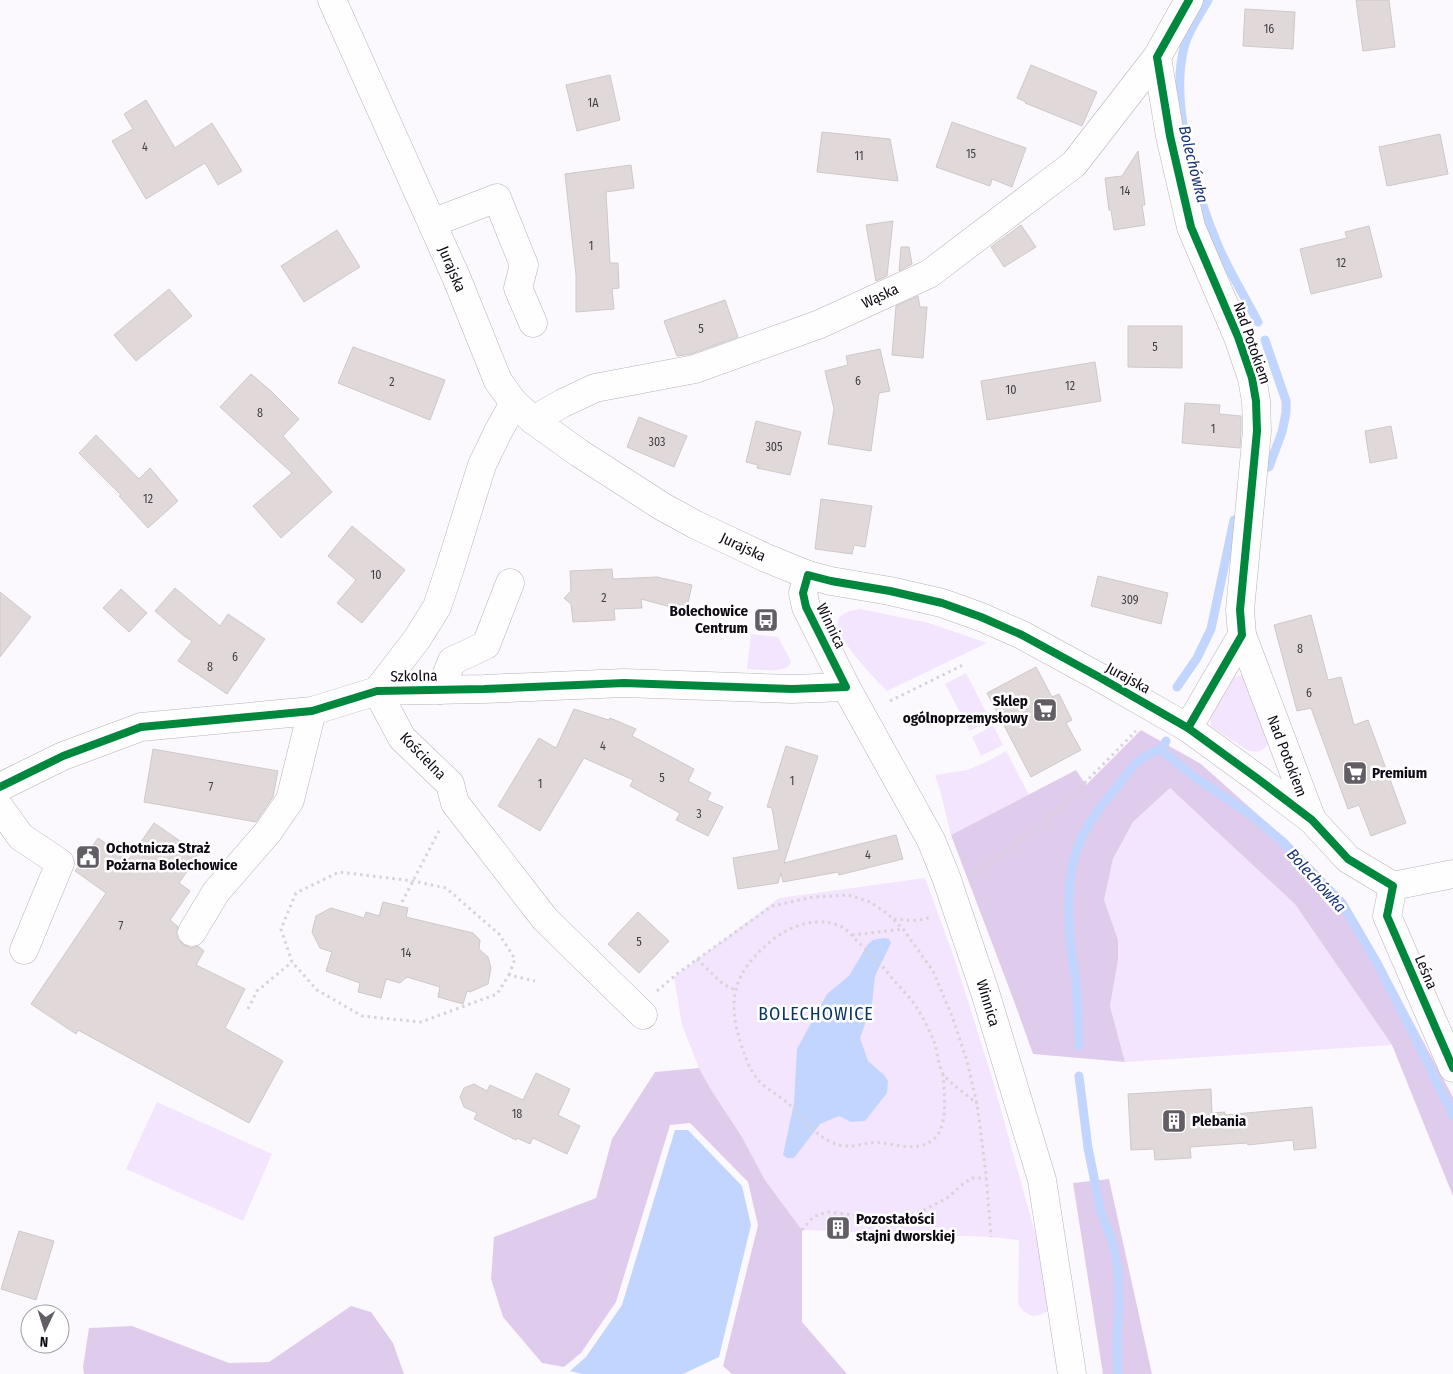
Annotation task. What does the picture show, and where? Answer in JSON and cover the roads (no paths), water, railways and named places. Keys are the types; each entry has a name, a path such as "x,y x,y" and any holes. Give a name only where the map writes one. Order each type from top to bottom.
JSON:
{"street":[{"name":"Jurajska","path":"332,0 457,279 498,381 524,412 586,458 663,507 766,558 808,575 942,603 981,617 1022,636 1099,677 1188,728 1312,820 1348,859 1393,886"},
{"path":"1157,57 1189,0"},
{"name":"Wąska","path":"524,412 562,403 595,388 695,369 820,324 929,274 1074,164 1157,57"},
{"name":"Nad Potokiem","path":"1157,57 1170,136 1191,226 1240,345 1252,378 1256,401 1258,430 1240,610 1242,635 1312,820"},
{"path":"432,222 497,198 524,265 518,288 533,323"},
{"path":"377,691 417,639 437,607 482,465 499,430 524,412"},
{"name":"Winnica","path":"808,575 803,593 806,607 846,687 931,840 946,877 985,992 1042,1180 1072,1374"},
{"path":"440,690 452,661 486,645 510,583"},
{"path":"1188,728 1242,635"},
{"name":"Szkolna","path":"0,787 63,756 141,727 312,712 377,691 624,683 792,689 846,687"},
{"name":"Kościelna","path":"377,691 402,738 450,784 455,802 545,919 639,1012"},
{"path":"192,932 216,892 268,832 290,800 312,712"},
{"path":"0,808 21,836 60,863 24,950"},
{"path":"1393,886 1453,874"},
{"name":"Leśna","path":"1393,886 1387,916 1453,1068"}],"water":[{"path":"889,939 891,943 875,976 872,1004 860,1038 868,1061 888,1081 887,1093 865,1121 851,1122 839,1116 820,1124 794,1158 787,1158 783,1155 794,1103 797,1049 827,994 849,976 868,944 873,940"},
{"path":"675,1130 688,1130 742,1186 751,1225 719,1357 683,1374 582,1374 570,1371 586,1357 622,1305"}],"waterway":[{"name":"Bolechówka","path":"1208,0 1192,27 1185,44 1181,67 1182,119 1194,175 1210,226 1228,267 1258,322"},
{"name":"Bolechówka","path":"1265,340 1286,401 1286,413 1282,432 1269,467"},
{"name":"Bolechówka","path":"1177,687 1197,658 1211,629 1234,520"},
{"name":"Bolechówka","path":"1166,741 1161,750 1196,778 1247,812 1282,841 1342,903 1377,963 1453,1115"},
{"path":"1079,1046 1077,990 1070,942 1069,913 1070,883 1075,854 1091,820 1126,775 1141,759 1161,750"},
{"path":"1079,1076 1088,1148 1101,1212 1112,1240 1118,1270 1118,1374"}],"place":[{"name":"Bolechowice Centrum","path":"766,620"},
{"name":"Sklep ogólnoprzemysłowy","path":"1045,710"},
{"name":"Premium","path":"1355,773"},
{"name":"Ochotnicza Straż Pożarna Bolechowice","path":"88,857"},
{"name":"Plebania","path":"1174,1121"},
{"name":"Pozostałości stajni dworskiej","path":"838,1228"}],"district":[{"name":"BOLECHOWICE","path":"816,1014"}]}
